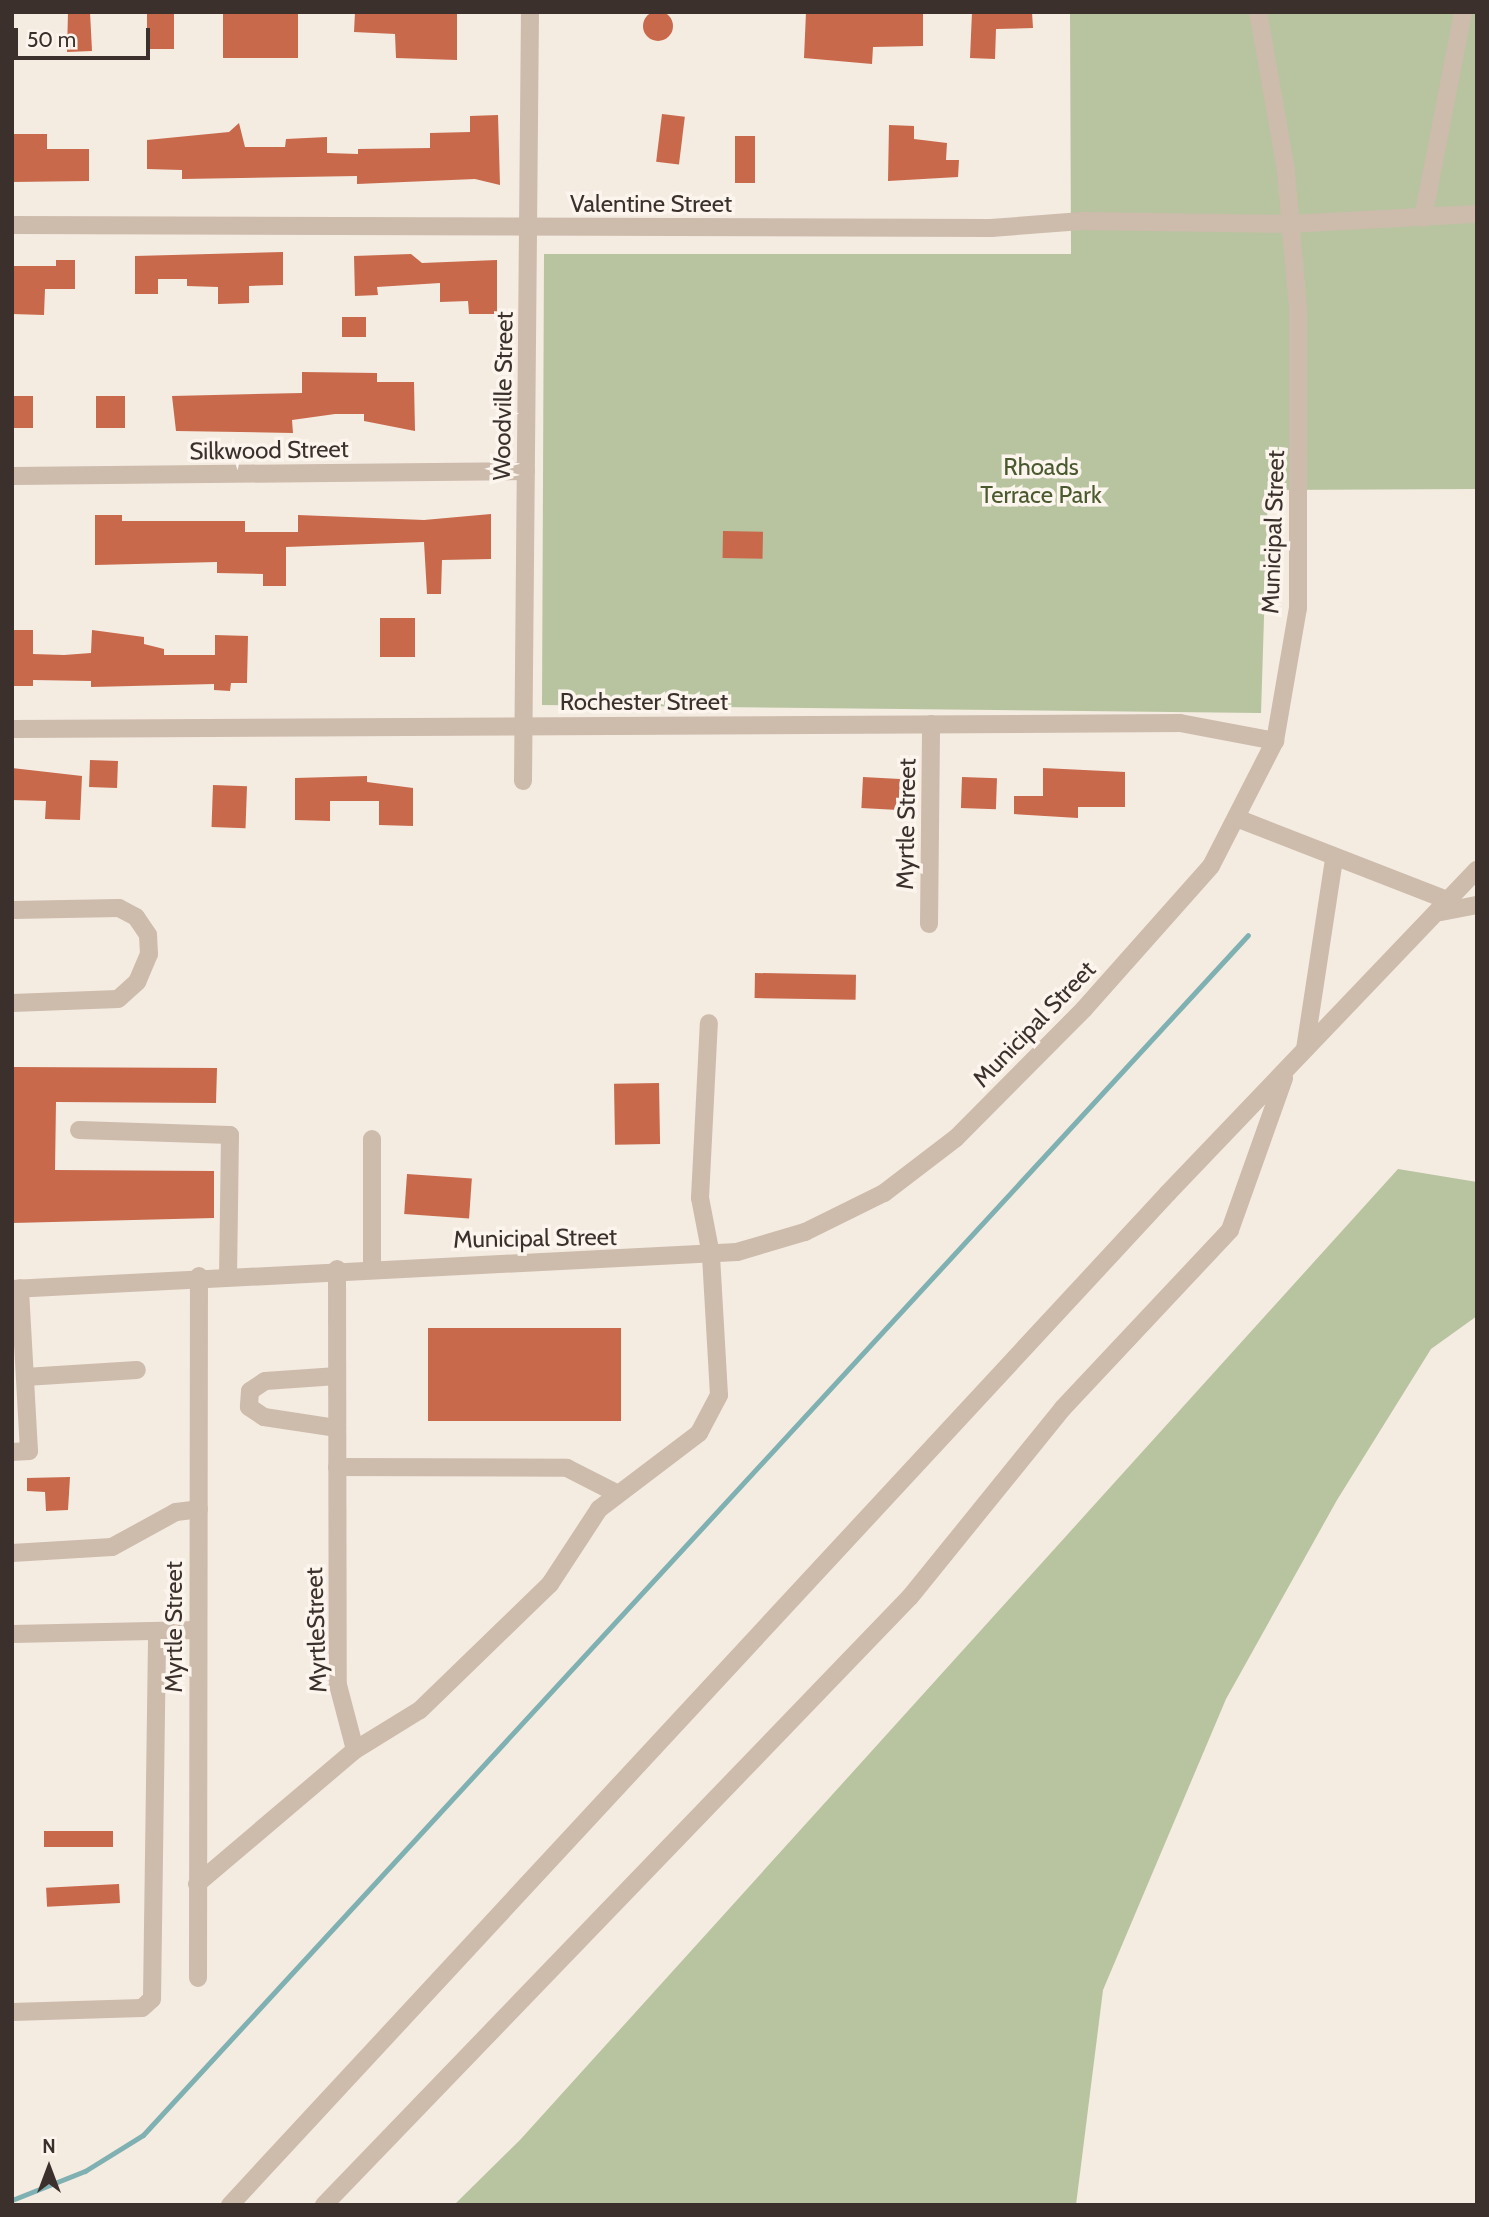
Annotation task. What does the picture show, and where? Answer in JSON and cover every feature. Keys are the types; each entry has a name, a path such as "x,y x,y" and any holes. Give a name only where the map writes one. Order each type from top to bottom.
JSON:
{"street":[{"name":"Woodville Street","path":"523,781 526,726 530,12"},
{"name":"Municipal Street","path":"16,1289 372,1267 711,1255 805,1232 884,1193 956,1138 1164,926 1239,819 1275,741 1298,608 1300,421 1290,224 1258,12"},
{"path":"1423,218 1463,12"},
{"name":"Valentine Street","path":"12,225 530,228 1290,224 1477,214"},
{"name":"Silkwood Street","path":"12,476 526,471"},
{"name":"Rochester Street","path":"12,729 1180,723 1275,741"},
{"name":"Myrtle Street","path":"929,924 931,724"},
{"path":"1239,819 1445,907 1477,905"},
{"path":"1305,1051 1334,859"},
{"path":"230,2205 1305,1051 1445,907 1477,870"},
{"path":"12,910 119,908 136,917 148,935 149,954 137,982 118,999 12,1003"},
{"path":"197,1884 355,1750 420,1710 550,1584 599,1508 699,1433 719,1395 711,1255 700,1198 709,1023"},
{"path":"324,2205 902,1607 1079,1389 1230,1230 1287,1072"},
{"path":"79,1130 230,1135 228,1275"},
{"path":"372,1139 372,1267"},
{"name":"MyrtleStreet","path":"337,1269 338,1685 355,1750"},
{"name":"Myrtle Street","path":"198,1978 199,1276"},
{"path":"12,1452 29,1451 16,1289"},
{"path":"25,1377 137,1370"},
{"path":"337,1376 265,1381 250,1391 249,1407 264,1417 337,1428"},
{"path":"337,1467 567,1468 618,1494"},
{"path":"12,1553 112,1547 176,1512 199,1510"},
{"path":"12,1634 198,1630"},
{"path":"12,2012 142,2008 152,1999 157,1631"}],"green space":[{"name":"Rhoads Terrace Park","path":"1070,12 1477,12 1477,489 1268,490 1261,713 542,705 544,254 1071,254"},
{"path":"1398,1169 1477,1182 1477,1316 1431,1349 1337,1500 1226,1699 1103,1990 1076,2205 454,2205 520,2140"}],"building":[{"path":"658,11 669,15 673,26 669,37 658,41 647,37 643,26 647,15"},
{"path":"68,12 90,12 92,51 67,52"},
{"path":"147,12 174,12 174,49 147,49"},
{"path":"355,12 457,12 457,60 396,58 395,34 354,32"},
{"path":"806,12 923,12 923,46 873,47 872,64 804,58"},
{"path":"972,12 1032,12 1033,28 996,29 995,59 970,58"},
{"path":"223,14 298,14 298,58 223,58"},
{"path":"662,114 685,117 679,164 656,162"},
{"path":"498,115 500,185 475,179 357,184 357,176 182,179 182,170 147,169 147,140 229,132 239,123 245,147 285,147 286,139 327,137 327,153 358,154 358,149 430,148 430,133 470,132 470,116"},
{"path":"889,125 914,126 914,139 947,143 946,160 959,160 958,177 888,181"},
{"path":"12,134 47,134 47,149 89,149 89,181 12,182"},
{"path":"735,136 755,136 755,183 735,183"},
{"path":"283,252 283,285 249,286 249,303 218,304 218,287 187,286 187,279 158,279 158,294 135,294 135,256"},
{"path":"411,254 422,263 497,260 497,314 469,314 468,301 440,302 440,283 377,287 378,295 355,296 354,256"},
{"path":"56,260 75,260 75,289 45,289 44,315 12,314 12,266 56,266"},
{"path":"342,317 366,317 366,337 342,337"},
{"path":"302,372 377,373 377,382 414,382 415,431 364,421 364,414 335,414 292,420 293,433 176,431 172,396 302,393"},
{"path":"12,396 33,396 33,428 12,428"},
{"path":"96,396 125,396 125,428 96,428"},
{"path":"491,514 491,559 442,560 441,594 427,594 424,542 286,547 286,586 263,586 263,574 217,573 217,562 95,565 95,515 122,515 122,521 245,521 245,532 298,532 298,515 424,520"},
{"path":"723,531 763,532 763,559 723,558"},
{"path":"380,618 415,618 415,657 380,657"},
{"path":"12,630 33,630 33,654 64,655 91,653 92,630 144,637 144,644 164,649 164,655 215,655 215,635 248,636 247,683 231,683 230,691 214,690 214,684 91,687 91,681 33,680 33,686 12,686"},
{"path":"90,760 118,761 117,788 89,787"},
{"path":"12,768 82,776 80,820 45,819 46,801 12,800"},
{"path":"1043,768 1125,772 1125,807 1078,807 1078,818 1014,814 1014,796 1043,796"},
{"path":"367,776 367,782 413,788 413,826 379,825 379,801 330,801 330,821 295,820 295,778"},
{"path":"863,777 900,779 898,810 861,808"},
{"path":"962,777 997,778 996,809 961,808"},
{"path":"213,785 247,786 246,828 212,827"},
{"path":"755,973 856,975 856,1000 755,998"},
{"path":"12,1067 217,1068 216,1103 56,1102 55,1170 214,1171 214,1218 12,1223"},
{"path":"659,1083 660,1144 615,1145 614,1084"},
{"path":"407,1174 472,1179 469,1218 404,1214"},
{"path":"428,1328 621,1328 621,1421 428,1421"},
{"path":"70,1477 68,1510 46,1511 45,1492 27,1491 27,1478"},
{"path":"44,1831 113,1831 113,1847 44,1847"},
{"path":"119,1884 120,1903 47,1907 46,1888"}],"waterway":[{"path":"12,2200 85,2171 143,2135 1248,935"}]}
